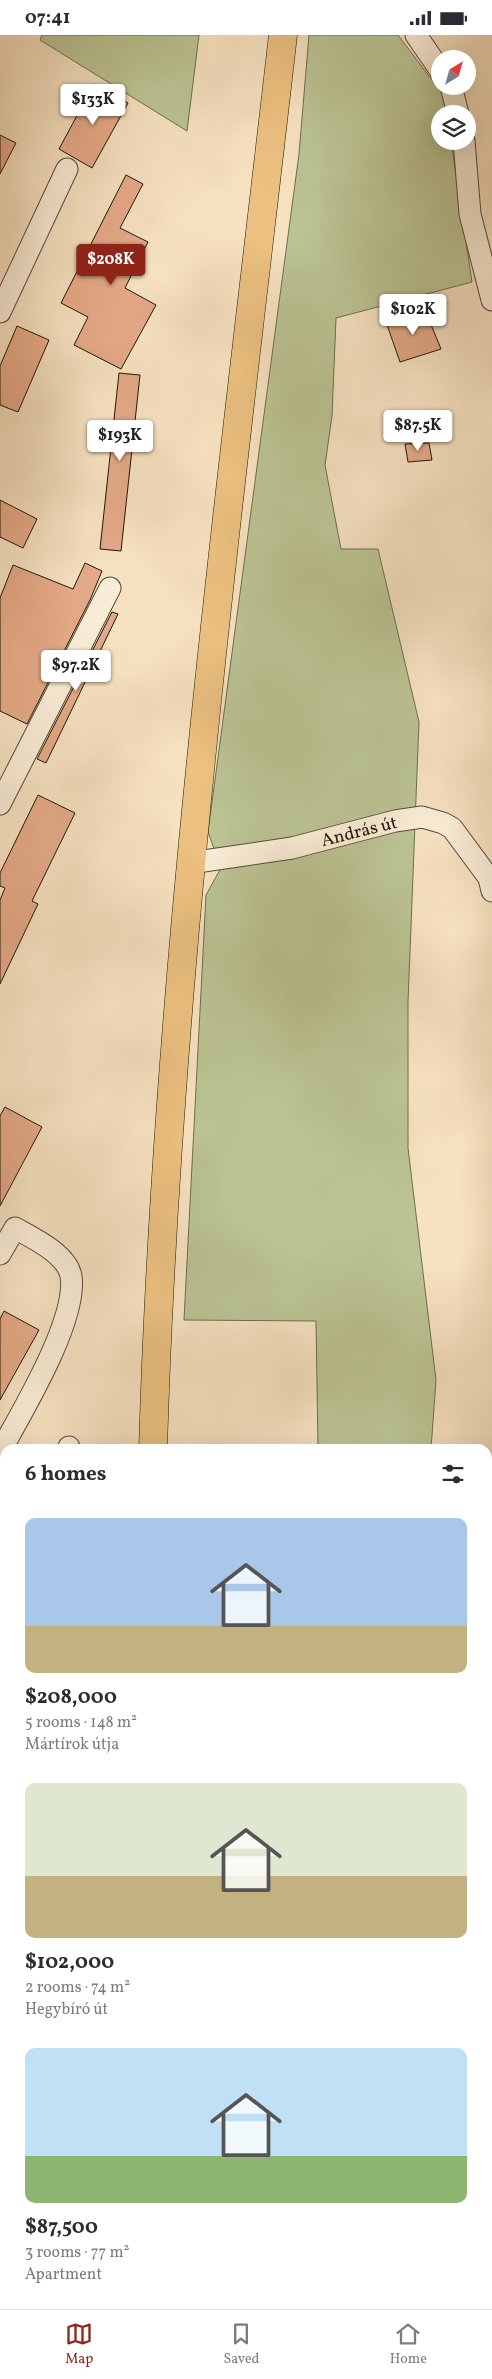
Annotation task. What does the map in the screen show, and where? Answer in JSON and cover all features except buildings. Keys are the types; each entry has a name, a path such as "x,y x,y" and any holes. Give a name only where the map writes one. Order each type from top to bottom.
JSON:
{"main road":[{"path":"153,1444 156,1323 166,1153 190,863 282,35"}],"street":[{"path":"416,35 431,57"},
{"path":"465,150 470,215 492,301"},
{"path":"0,312 67,169"},
{"path":"0,805 110,588"},
{"name":"András út","path":"190,863 292,848 395,821 422,817 443,823 452,828 489,878 492,891"},
{"path":"0,1254 15,1228 58,1254 71,1275 69,1301 56,1346 4,1444"}],"green space":[{"path":"42,35 199,35 187,131 40,40"},
{"path":"309,35 398,35 431,79 431,95 444,96 446,105 431,105 431,150 452,150 472,282 336,318 332,416 325,465 341,549 378,549 419,722 408,1002 408,1148 436,1380 431,1444 318,1444 316,1321 184,1320 206,895 221,868 208,832 299,154"}]}
